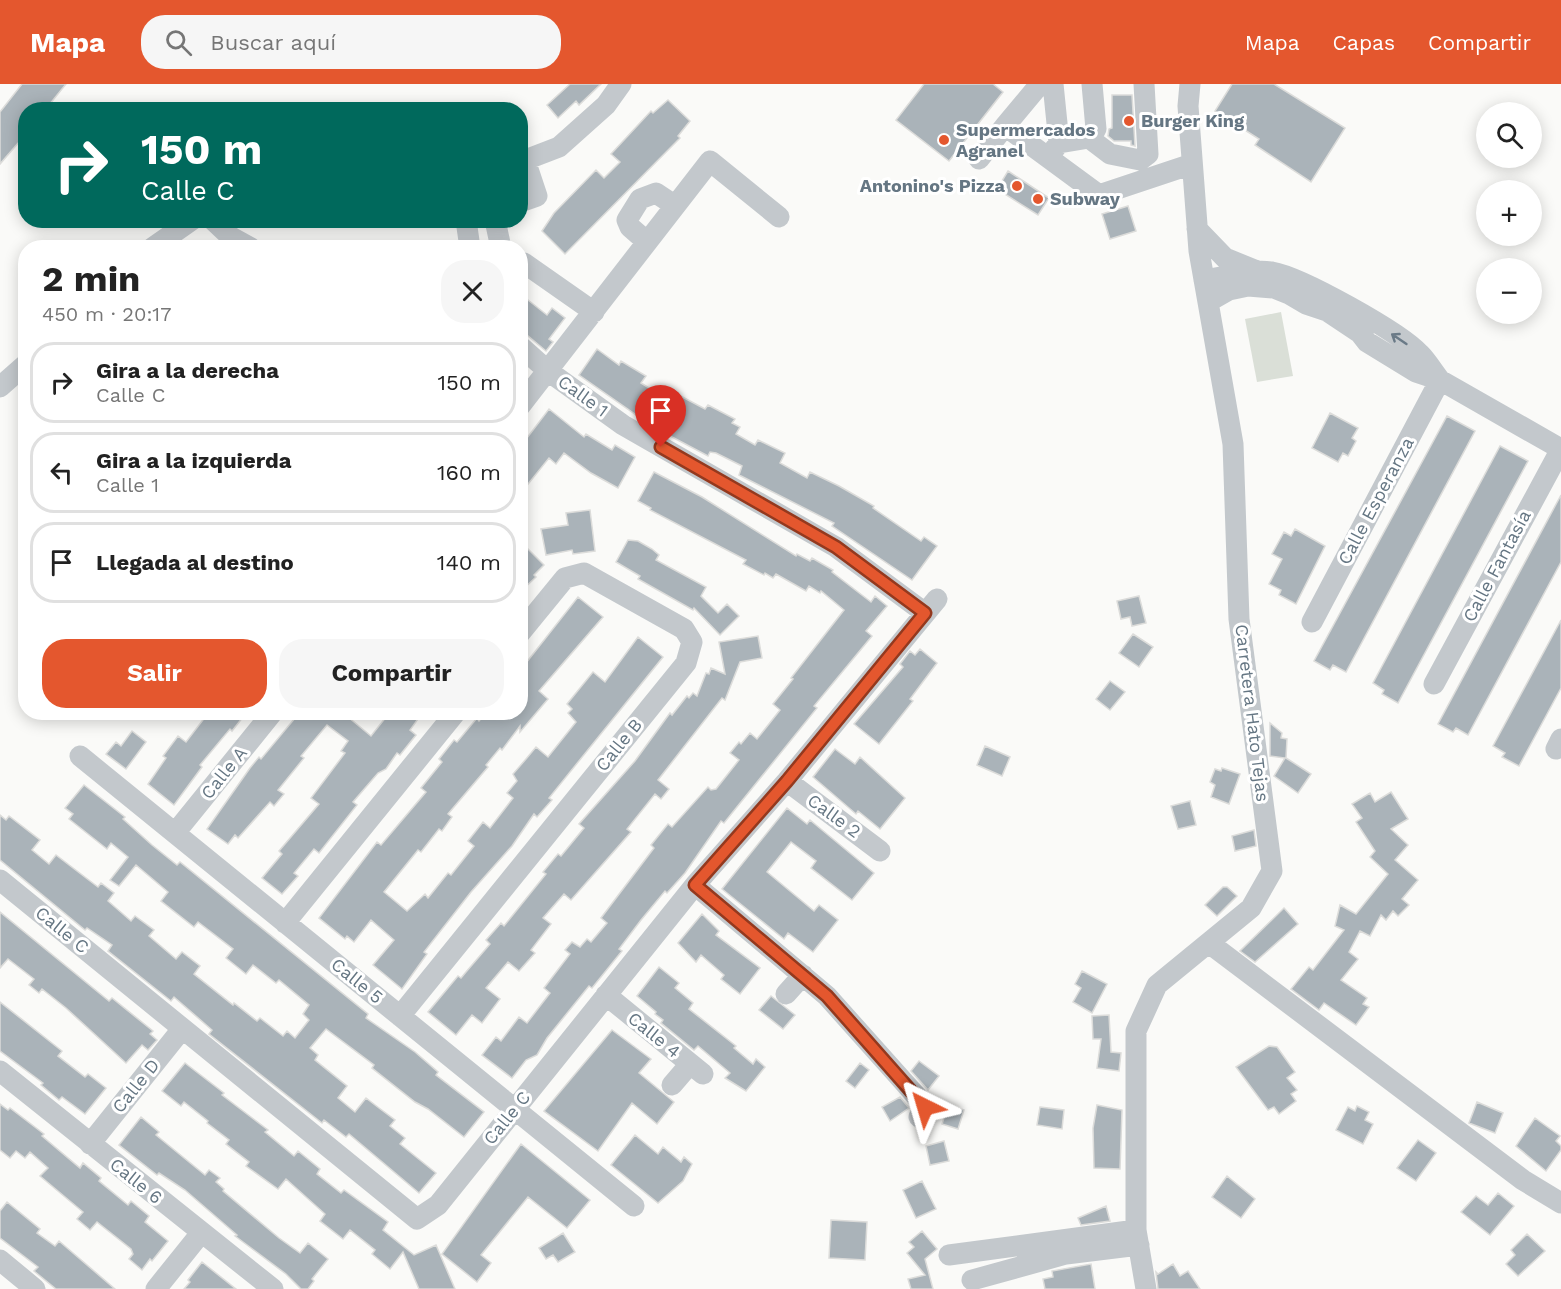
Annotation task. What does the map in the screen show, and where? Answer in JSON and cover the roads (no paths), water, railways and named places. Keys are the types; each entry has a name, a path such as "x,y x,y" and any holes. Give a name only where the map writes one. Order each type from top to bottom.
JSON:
{"street":[{"path":"528,159 559,147 606,105 621,84"},
{"path":"979,159 1040,84"},
{"path":"1053,84 1054,150"},
{"path":"1054,150 1089,138 1096,129 1092,84"},
{"path":"1089,138 1110,154 1140,160 1148,154 1144,84"},
{"name":"Carretera Hato Tejas","path":"1146,1289 1138,1238 1136,1031 1157,985 1251,908 1272,871 1239,619 1233,444 1197,229 1188,106 1190,84"},
{"path":"1005,126 1054,150 1099,195 1192,164"},
{"path":"528,396 710,161 779,217"},
{"path":"528,174 537,196 528,199"},
{"path":"646,241 630,228 627,220 640,199 656,193 674,205"},
{"path":"163,240 181,228"},
{"path":"221,228 236,240"},
{"path":"1197,229 1225,258 1258,271 1275,273 1305,297 1360,333 1367,342 1416,372 1440,380 1561,449"},
{"path":"528,266 594,312"},
{"path":"1204,280 1258,271"},
{"path":"1208,302 1229,290 1248,286 1274,288 1305,297 1393,334 1420,353 1440,380"},
{"name":"Calle 1","path":"528,353 548,371 622,425 836,547 931,606"},
{"path":"0,387 18,372"},
{"name":"Calle Esperanza","path":"1312,622 1440,380"},
{"name":"Calle Fantasía","path":"1434,684 1561,449"},
{"name":"Calle B","path":"400,1016 686,663 692,642 684,629 584,573 565,578 528,623"},
{"name":"Calle C","path":"0,880 417,1219 438,1205 695,885 787,781 931,606"},
{"name":"Calle A","path":"175,833 267,720"},
{"path":"285,923 450,720"},
{"name":"Calle 5","path":"80,756 634,1206"},
{"name":"Calle 2","path":"787,781 880,851"},
{"path":"695,885 827,996 919,1099 925,1107 919,1117"},
{"path":"1209,943 1523,1180 1561,1203"},
{"path":"786,994 803,975"},
{"name":"Calle 4","path":"606,995 696,1069 672,1085"},
{"name":"Calle D","path":"90,1144 182,1029"},
{"name":"Calle 6","path":"0,1071 273,1289"},
{"path":"156,1289 201,1233"},
{"path":"949,1255 1138,1238"},
{"path":"972,1280 1066,1254 1138,1238"},
{"path":"0,1260 29,1284"}],"place":[{"name":"Burger King","path":"1129,121"},
{"name":"Supermercados Agranel","path":"944,140"},
{"name":"Antonino's Pizza","path":"1017,186"},
{"name":"Subway","path":"1038,199"}]}
